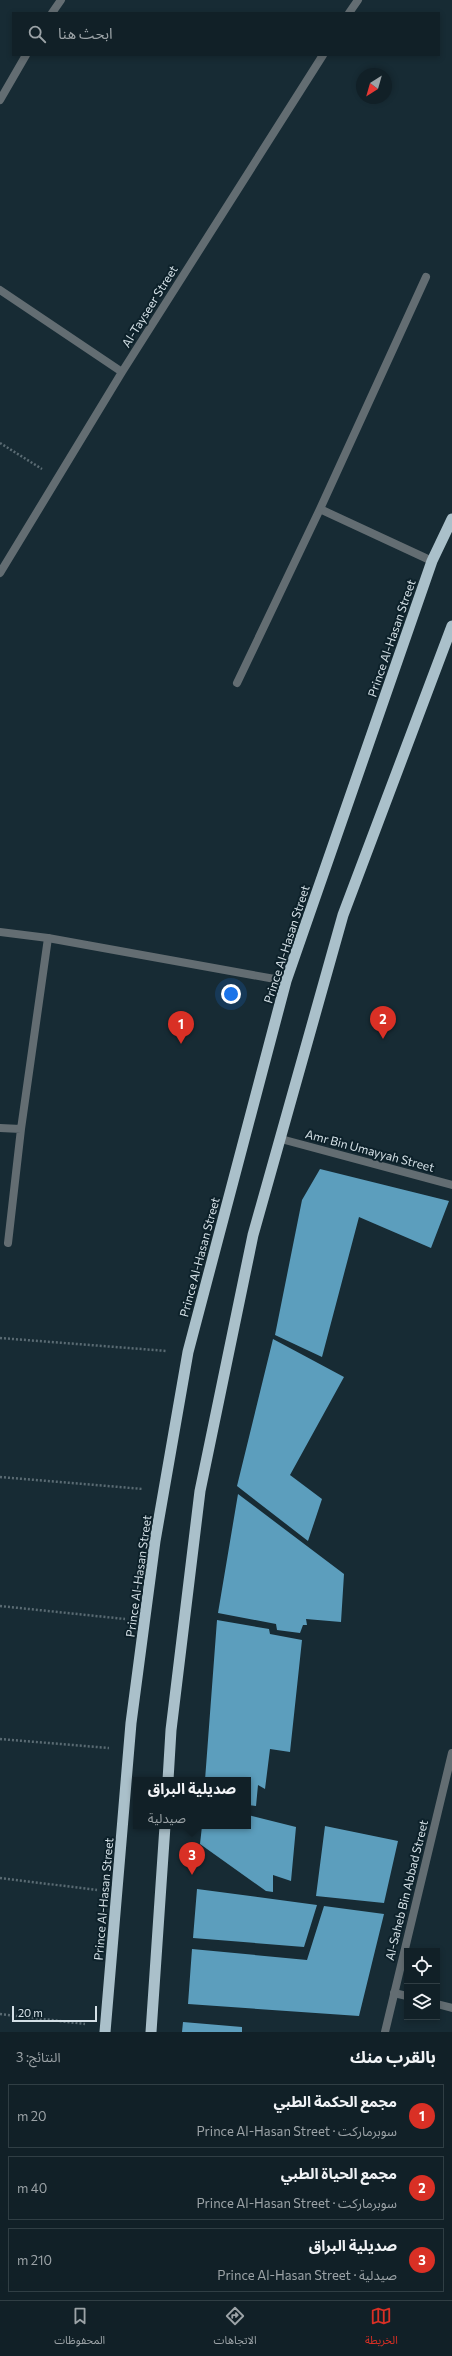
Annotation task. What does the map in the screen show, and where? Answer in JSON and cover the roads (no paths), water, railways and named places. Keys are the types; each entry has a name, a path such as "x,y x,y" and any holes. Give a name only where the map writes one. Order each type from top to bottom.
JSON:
{"highway":[{"name":"Prince Al-Hasan Street","path":"105,2029 129,1750 144,1620 188,1352 286,980 432,561 452,519"},
{"path":"168,1777 171,1730 200,1491 253,1235 281,1140 343,915 452,626"},
{"path":"151,2032 165,1829"}],"street":[{"path":"53,12 61,0"},
{"path":"351,12 358,0"},
{"path":"0,100 25,56"},
{"name":"Al-Tayseer Street","path":"0,573 122,372 322,56"},
{"path":"237,683 320,509 426,277"},
{"path":"0,290 122,372"},
{"path":"320,509 432,561"},
{"path":"0,932 48,938 286,980"},
{"path":"8,1243 21,1129 48,938"},
{"path":"0,1128 21,1129"},
{"name":"Amr Bin Umayyah Street","path":"281,1140 452,1185"},
{"name":"Al-Saheb Bin Abbad Street","path":"385,2032 452,1753"},
{"path":"394,1993 404,1995"},
{"path":"440,2005 452,2008"}],"place":[{"name":"مجمع الحياة الطبي","path":"383,1039"},
{"name":"مجمع الحكمة الطبي","path":"181,1044"},
{"name":"صديلية البراق","path":"192,1875"}]}
